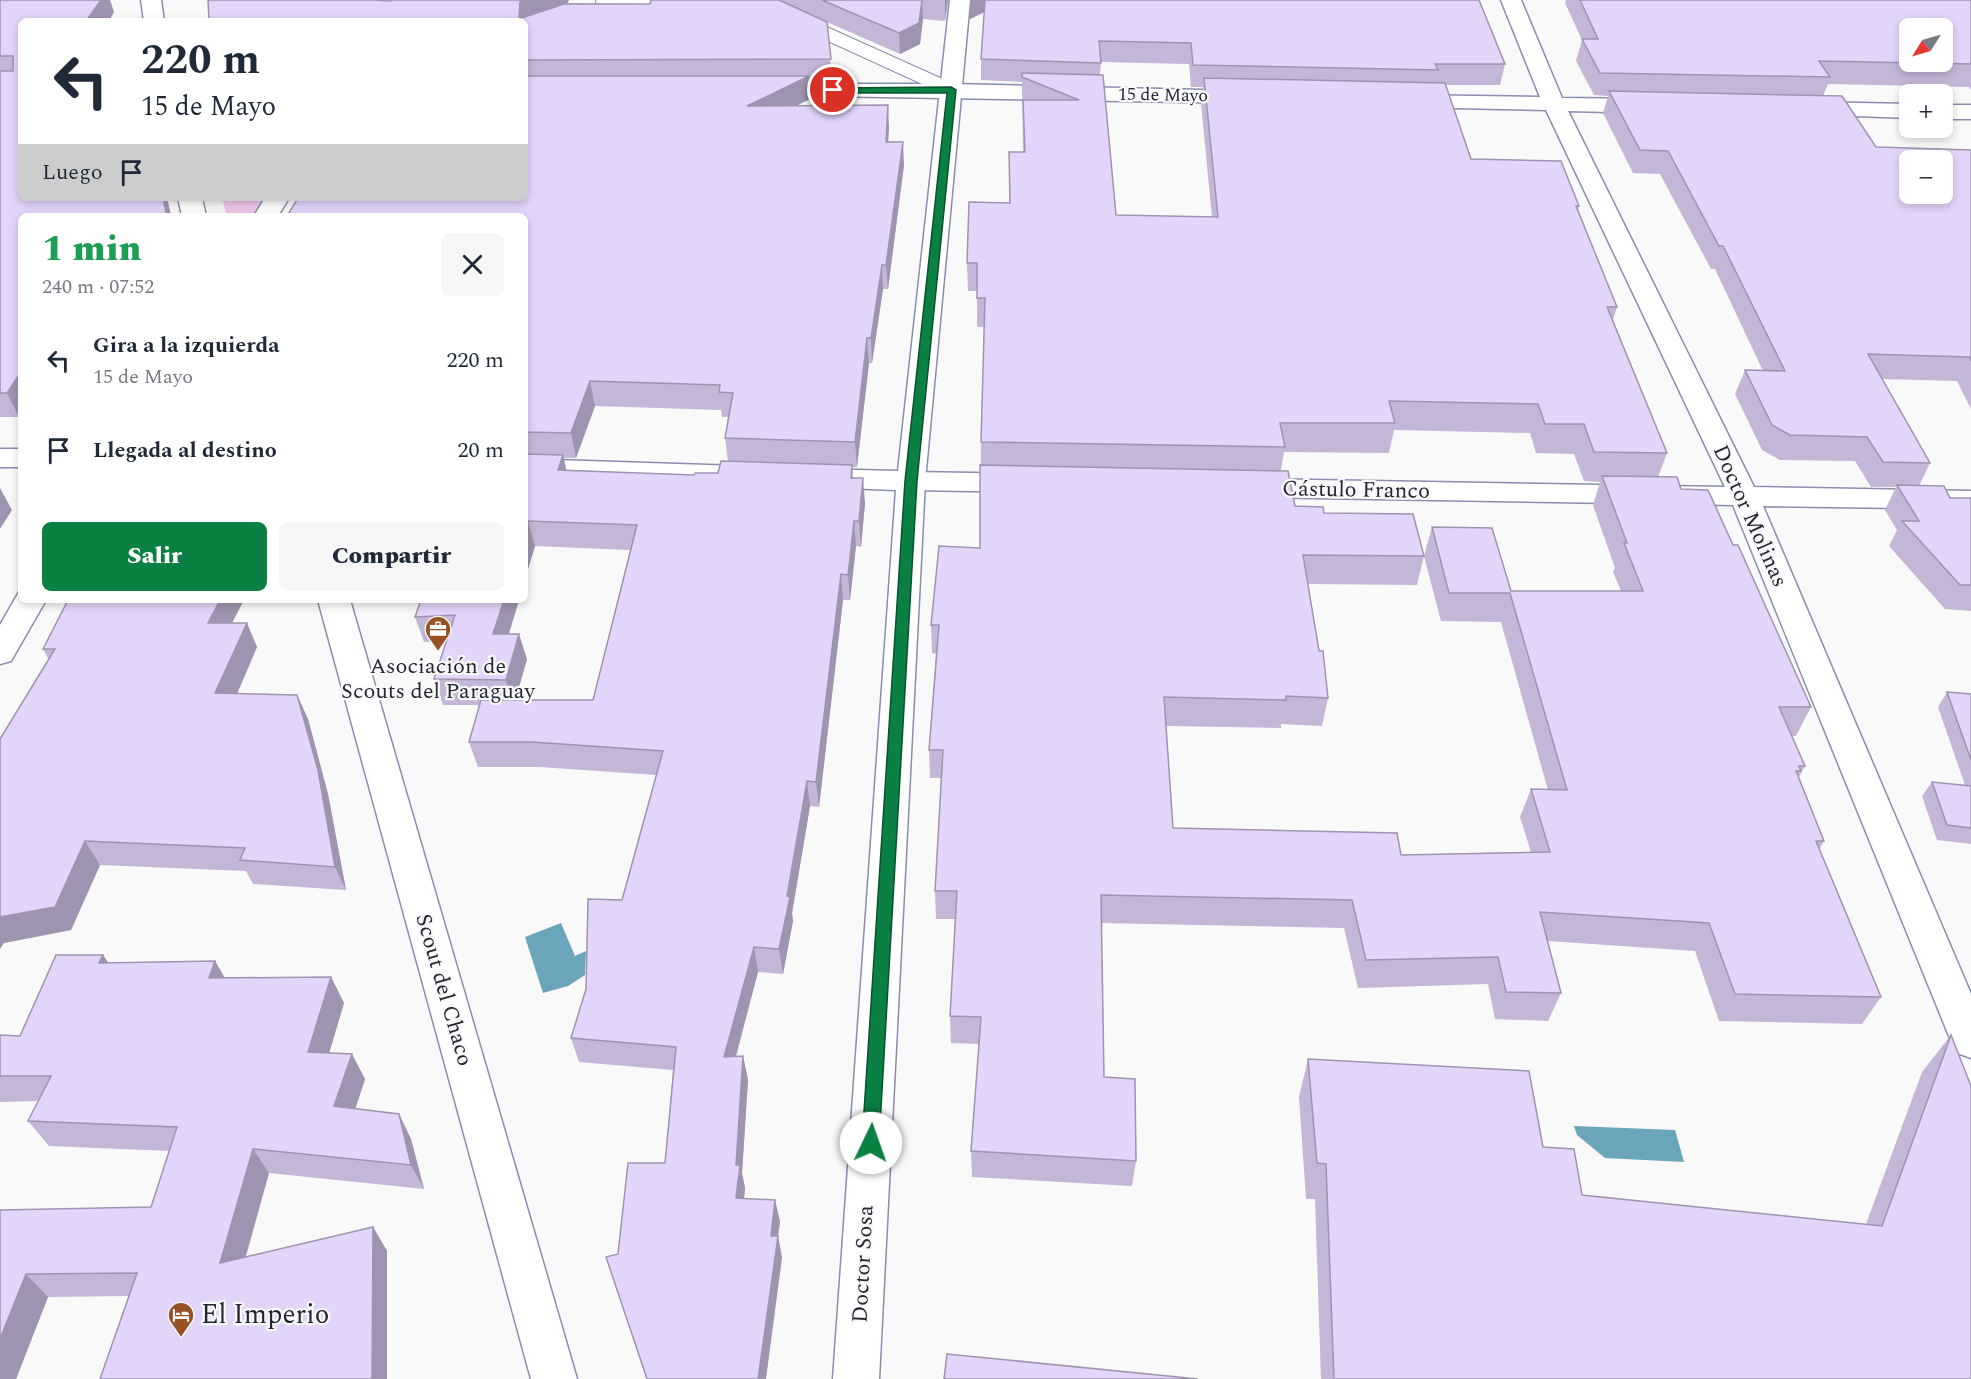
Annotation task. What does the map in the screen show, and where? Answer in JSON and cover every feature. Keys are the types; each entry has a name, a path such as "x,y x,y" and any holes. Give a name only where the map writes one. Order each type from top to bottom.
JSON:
{"street":[{"path":"151,0 154,18"},
{"name":"Doctor Sosa","path":"856,1379 911,481 960,0"},
{"name":"Doctor Molinas","path":"1511,0 1554,105 1745,498 1971,1041"},
{"name":"15 de Mayo","path":"738,90 951,90 1270,98"},
{"path":"1389,101 1673,107"},
{"path":"1791,109 1899,111"},
{"path":"1953,112 1971,112"},
{"path":"0,458 18,458"},
{"path":"528,468 1054,484"},
{"name":"Cástulo Franco","path":"1220,487 1745,498 1971,500"},
{"path":"0,653 28,603"},
{"name":"Scout del Chaco","path":"335,603 554,1379"}],"lane":[{"path":"585,10 605,1 758,4 951,90"}],"shaded area":[{"path":"223,201 262,201 256,213 226,213"}],"water":[{"path":"561,923 575,956 586,951 585,975 568,986 543,993 525,937"},
{"path":"1574,1126 1675,1130 1684,1162 1605,1158 1577,1135"}],"building":[{"path":"0,0 101,0 88,18 18,18 18,201 164,201 166,213 18,213 18,376 7,393 0,393 0,71 13,71 13,56 0,56"},
{"path":"208,0 525,0 520,2 519,18 209,18"},
{"path":"651,0 779,0 827,22 831,59 528,60 528,18 522,18 564,4 650,4"},
{"path":"822,0 922,0 919,23 899,33"},
{"path":"985,0 1479,0 1505,64 1435,64 1438,70 1193,65 1191,43 1099,41 1101,63 981,59"},
{"path":"1580,0 1971,0 1971,64 1953,64 1953,18 1899,18 1899,63 1819,61 1830,77 1600,73 1582,39 1598,39"},
{"path":"1022,73 1103,75 1116,215 1218,217 1204,78 1445,83 1471,159 1561,161 1579,206 1576,206 1617,307 1607,307 1667,453 1594,452 1584,424 1545,424 1538,404 1389,401 1395,423 1280,423 1285,447 981,442 985,298 977,298 977,263 967,263 969,202 1010,203 1009,152 1025,152 1023,100 1079,100 1022,77"},
{"path":"528,76 809,76 747,106 888,105 886,142 903,142 886,265 882,265 871,338 867,338 855,442 725,438 733,393 719,392 720,385 590,381 571,433 528,432 528,213 289,213 296,201 528,201"},
{"path":"1609,91 1842,96 1876,147 1971,150 1971,361 1969,357 1868,354 1930,463 1883,462 1867,437 1790,435 1772,425 1745,370 1785,371 1723,246 1719,246 1668,151 1640,150"},
{"path":"528,454 563,455 558,470 694,475 695,473 718,473 721,461 852,465 851,478 863,478 859,521 854,521 848,575 841,574 816,782 807,781 787,896 790,897 779,949 754,947 724,1057 743,1056 736,1165 740,1165 736,1198 775,1200 771,1236 778,1236 758,1379 647,1379 606,1257 618,1254 628,1163 665,1163 676,1047 571,1038 586,989 588,899 622,900 663,751 532,742 469,742 481,700 593,700 637,525 528,521"},
{"path":"980,465 1288,471 1295,506 1323,507 1324,513 1413,514 1424,556 1303,555 1319,651 1323,651 1328,698 1286,696 1286,700 1164,697 1173,828 1397,833 1401,855 1550,852 1531,789 1567,790 1510,593 1449,593 1432,527 1492,528 1511,591 1643,591 1602,476 1677,477 1681,489 1708,490 1733,545 1738,545 1811,707 1779,707 1805,766 1799,766 1801,771 1796,771 1824,841 1816,841 1881,997 1735,994 1709,923 1540,912 1561,993 1506,992 1498,957 1366,960 1352,900 1101,895 1104,1077 1135,1079 1136,1161 971,1151 981,1017 950,1016 957,891 935,891 943,750 929,750 939,625 931,625 939,546 980,548"},
{"path":"1897,485 1944,486 1950,498 1971,498 1971,585 1960,585 1902,521 1919,521"},
{"path":"66,603 218,603 208,623 247,623 215,693 297,695 318,770 335,867 240,860 245,848 85,841 55,907 0,917 0,739 55,649 43,649"},
{"path":"420,603 503,603 493,634 519,634 506,680 434,679 455,615 415,617"},
{"path":"1947,692 1971,694 1971,760"},
{"path":"1932,782 1971,786 1971,828 1947,825"},
{"path":"56,955 103,955 99,963 215,961 209,978 331,977 308,1052 352,1054 334,1106 399,1114 411,1165 253,1149 220,1263 373,1227 372,1379 100,1379 137,1273 26,1274 0,1339 0,1210 151,1207 177,1127 28,1121 51,1076 0,1076 0,1035 20,1036"},
{"path":"1951,1035 1971,1086 1971,1379 1334,1379 1326,1164 1317,1163 1308,1059 1529,1071 1543,1147 1574,1149 1582,1195 1882,1226"},
{"path":"947,1354 1198,1379 944,1379"}],"place":[{"name":"Asociación de Scouts del Paraguay","path":"438,652"},
{"name":"El Imperio","path":"181,1338"}],"route":[{"path":"833,90 951,90 911,481 871,1143"}]}
